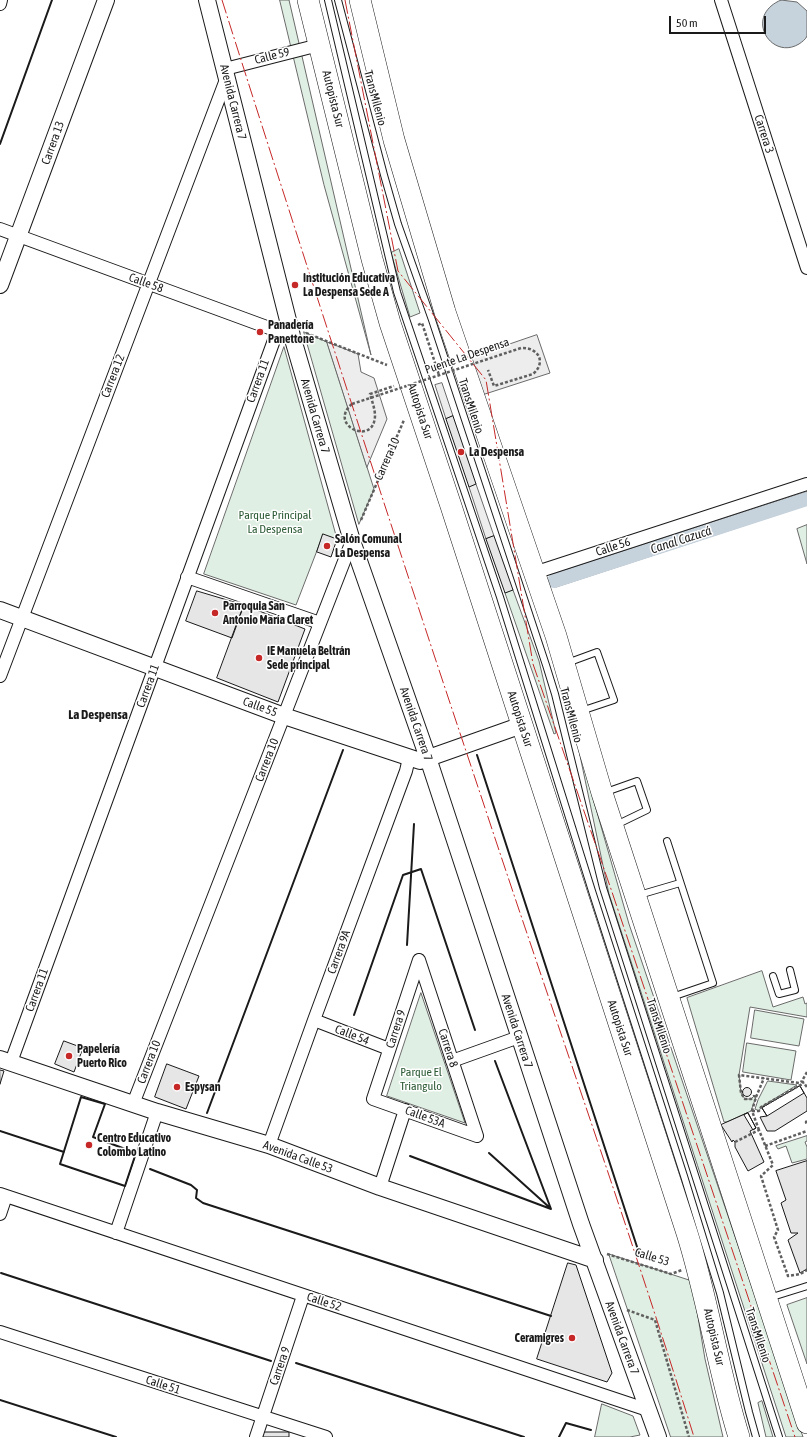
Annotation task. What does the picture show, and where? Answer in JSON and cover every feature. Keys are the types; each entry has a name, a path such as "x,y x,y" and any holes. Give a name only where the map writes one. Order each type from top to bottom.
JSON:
{"highway":[{"name":"Autopista Sur","path":"308,0 379,285 390,323 697,1264 729,1401 739,1437"},
{"path":"360,0 394,140 414,212 465,372 564,664 602,794 807,1423"}],"street":[{"path":"0,4 1,0"},
{"name":"Carrera 13","path":"0,285 106,0"},
{"name":"Avenida Carrera 7","path":"207,0 226,73 286,331 352,541 428,758 581,1224 600,1257 648,1410 658,1437"},
{"name":"Carrera 3","path":"721,0 807,268"},
{"name":"Calle 59","path":"226,73 319,45"},
{"name":"Carrera 12","path":"0,676 226,73"},
{"name":"Calle 58","path":"0,229 148,284 286,331"},
{"name":"Carrera 11","path":"5,1061 187,577 286,331"},
{"name":"Calle 56","path":"534,573 807,484"},
{"name":"Carrera 10","path":"133,1104 352,541"},
{"path":"187,577 320,623"},
{"name":"Calle 55","path":"0,610 284,716 420,761 522,724"},
{"name":"Carrera 9A","path":"270,1145 409,758"},
{"name":"Carrera 9","path":"373,1098 419,960"},
{"name":"Carrera 8","path":"419,960 477,1136"},
{"name":"Calle 54","path":"314,1020 389,1049"},
{"path":"452,1061 519,1037"},
{"name":"Avenida Calle 53","path":"5,1061 157,1112 270,1145 380,1187 600,1257"},
{"name":"Calle 53A","path":"373,1098 477,1136"},
{"path":"380,1187 405,1110"},
{"path":"116,1233 157,1112"},
{"path":"0,1214 3,1195"},
{"name":"Calle 52","path":"3,1195 648,1410"},
{"name":"Carrera 9","path":"256,1437 304,1296"},
{"name":"Calle 51","path":"0,1332 326,1437"}],"lane":[{"name":"TransMilenio","path":"328,0 396,292 500,597 589,883 695,1211 720,1293 756,1437"},
{"name":"TransMilenio","path":"338,0 398,224 432,320 546,665 555,694 603,888 779,1437"},
{"path":"564,664 597,652 614,700 578,712"},
{"path":"602,794 637,781 647,810 613,827"},
{"path":"667,841 713,983 668,998"},
{"path":"635,896 680,883"},
{"path":"773,976 779,994 795,990 790,970"},
{"path":"766,1299 807,1286"}],"path":[{"path":"420,332 418,324 422,323 439,375"},
{"path":"286,331 410,383"},
{"name":"Puente La Despensa","path":"410,383 370,394 372,400 375,413 373,424 370,429 360,432 352,430 349,427 345,419 347,410 352,404 360,402 368,399 375,397 435,377 439,375 521,348 531,349 537,353 540,360 537,370 532,374 494,386 488,370"},
{"path":"432,369 435,377"},
{"name":"Carrera 10","path":"352,541 410,383"},
{"path":"752,1111 759,1111 761,1107 803,1082 807,1072"},
{"path":"756,1097 754,1096 751,1099 745,1099 741,1093 740,1075 798,1083 803,1082"},
{"path":"764,1078 752,1111 773,1165 761,1176 778,1230 774,1237 788,1276 800,1274 807,1270"},
{"path":"803,1082 807,1087"},
{"path":"807,1121 807,1125"},
{"path":"735,1142 759,1130"},
{"path":"765,1146 807,1131"},
{"name":"Calle 53","path":"600,1257 671,1274 697,1264"},
{"path":"626,1310 655,1320 689,1437"}],"green space":[{"path":"280,0 289,0 371,355 324,185"},
{"path":"399,249 420,313 410,317 391,253"},
{"path":"304,332 327,342 374,489 359,524"},
{"name":"Parque Principal La Despensa","path":"284,347 337,539 323,535 296,605 204,574"},
{"path":"807,492 807,505 556,587 552,575"},
{"path":"807,525 807,564 797,529"},
{"path":"513,590 539,661 556,733 554,734 505,593"},
{"path":"578,746 629,924 803,1437 786,1437 609,894"},
{"path":"762,971 773,1007 803,997 805,1004 807,1003 807,1017 750,1007 739,1075 741,1093 745,1099 751,1099 754,1096 756,1097 751,1111 724,1122 687,998"},
{"name":"Parque El Triangulo","path":"421,993 465,1123 387,1096"},
{"path":"755,1010 804,1019 799,1046 751,1038"},
{"path":"747,1043 796,1051 791,1080 743,1072"},
{"path":"768,1081 797,1085 761,1107 759,1111 755,1109"},
{"path":"807,1136 807,1141 805,1142 807,1147 807,1159 792,1163 786,1146 778,1149 776,1146"},
{"path":"609,1254 692,1281 705,1359 723,1437 671,1437"},
{"path":"807,1298 807,1364 787,1305"},
{"path":"762,1401 773,1437 766,1437 758,1403"},
{"path":"602,1404 633,1416 640,1435 630,1437 595,1437"}],"shaded area":[{"path":"781,0 797,2 807,11 807,36 799,44 789,48 779,47 771,42 765,34 763,25 764,16 770,7"},
{"path":"537,335 550,373 482,395 470,358"},
{"path":"327,342 358,354 361,372 374,378 387,419 367,467"},
{"path":"442,383 453,416 446,419 435,385"},
{"path":"476,484 494,536 486,539 469,487"}],"building":[{"name":"La Despensa","path":"453,416 476,484 469,487 446,419"},
{"name":"Salón Comunal La Despensa","path":"323,534 337,539 331,557 317,552"},
{"path":"494,536 513,590 505,593 486,539"},
{"name":"Parroquia San Antonio María Claret","path":"197,591 244,605 232,638 186,621"},
{"name":"IE Manuela Beltrán Sede principal","path":"244,605 305,629 278,702 217,678"},
{"name":"Papelería Puerto Rico","path":"64,1041 83,1048 74,1072 55,1064"},
{"name":"Espysan","path":"167,1064 199,1076 186,1109 155,1097"},
{"path":"0,1070 4,1071 0,1084"},
{"path":"800,1086 807,1098 807,1111 775,1131 767,1131 760,1117 767,1116 762,1108"},
{"path":"800,1086 804,1093 767,1116 762,1108"},
{"path":"747,1087 752,1092 747,1097 742,1092"},
{"path":"748,1113 756,1128 750,1131 764,1162 748,1171 735,1147 735,1142 733,1140 732,1142 721,1125"},
{"path":"748,1113 756,1128 753,1130 744,1115"},
{"path":"807,1161 807,1269 800,1273 788,1240 798,1233 791,1233 781,1203 786,1200 776,1171"},
{"name":"Ceramigres","path":"568,1263 576,1265 612,1373 607,1382 537,1359"},
{"path":"264,1432 289,1432 289,1437 263,1437"}],"waterway":[{"name":"Canal Cazucá","path":"554,581 807,499"}],"wall":[{"path":"0,144 52,0"},
{"path":"207,1113 343,750"},
{"path":"477,755 640,1256"},
{"path":"407,945 414,824"},
{"path":"354,1015 403,875 421,869 475,1030"},
{"path":"410,1156 551,1209 495,1061"},
{"path":"81,1097 105,1104 93,1137 136,1153 125,1186 60,1164 81,1097"},
{"path":"0,1131 64,1152"},
{"path":"489,1153 549,1207"},
{"path":"150,1169 191,1185 197,1190 196,1198 203,1203 551,1316"},
{"path":"1,1273 271,1361"},
{"path":"296,1363 524,1437"},
{"path":"0,1400 116,1437"},
{"path":"559,1437 566,1423 591,1430"}],"power":[{"path":"222,0 384,502 509,881 643,1278 694,1437"},
{"path":"345,0 398,271 486,380 533,664 612,892 795,1437"}],"place":[{"name":"Institución Educativa La Despensa Sede A","path":"295,285"},
{"name":"Panadería Panettone","path":"260,332"},
{"name":"La Despensa","path":"461,452"},
{"name":"Salón Comunal La Despensa","path":"327,546"},
{"name":"Parroquia San Antonio María Claret","path":"215,613"},
{"name":"IE Manuela Beltrán Sede principal","path":"259,658"},
{"name":"Papelería Puerto Rico","path":"69,1056"},
{"name":"Espysan","path":"177,1087"},
{"name":"Centro Educativo Colombo Latino","path":"89,1145"},
{"name":"Ceramigres","path":"572,1338"}],"district":[{"name":"La Despensa","path":"98,715"}]}
